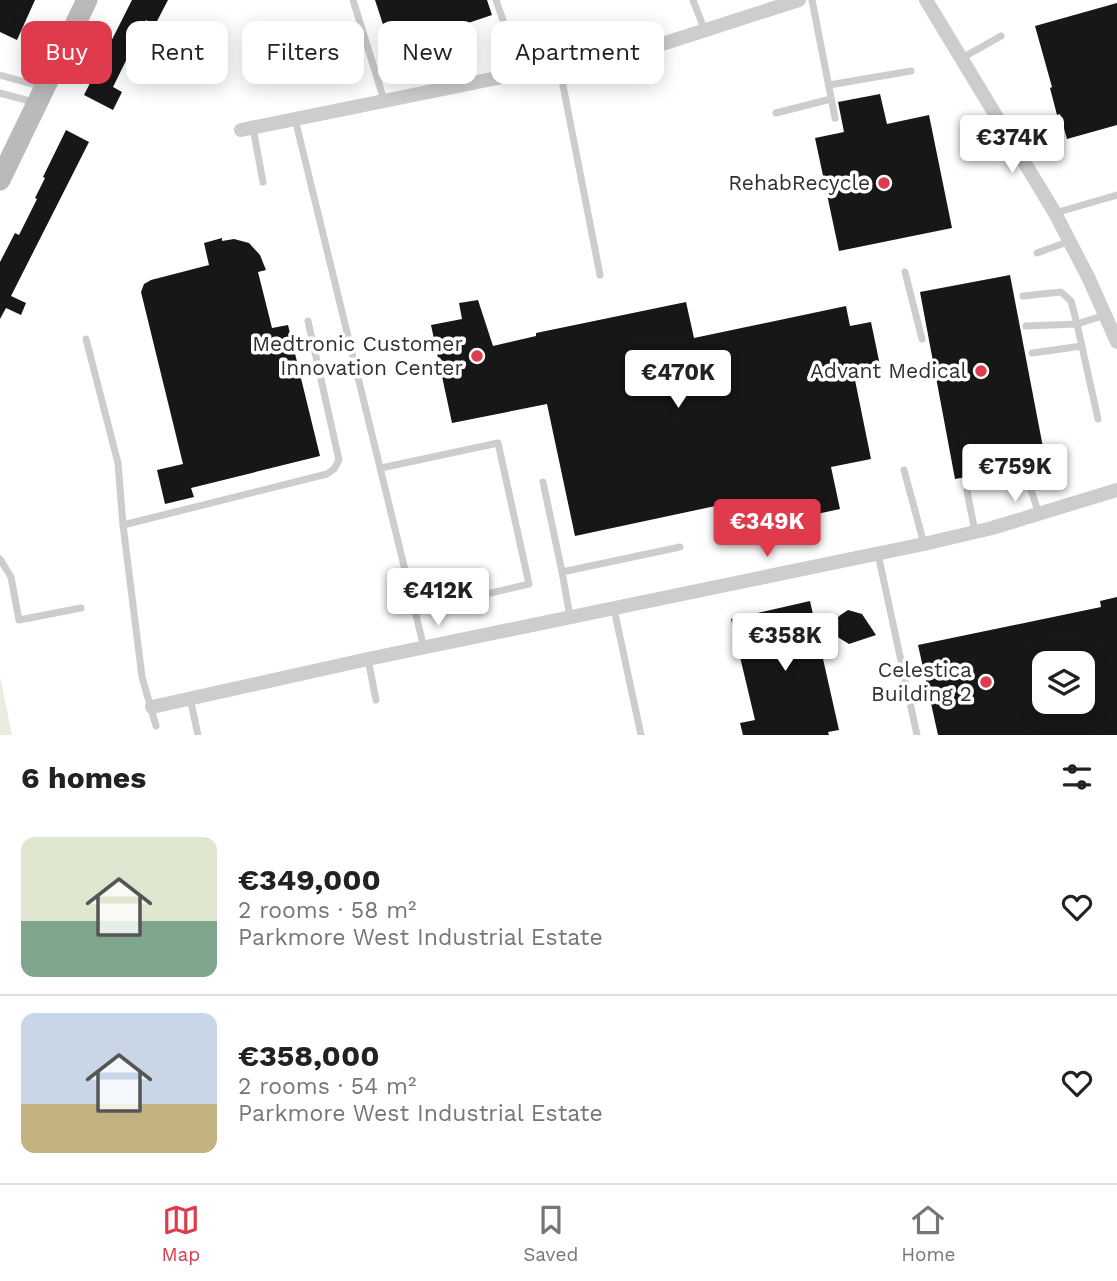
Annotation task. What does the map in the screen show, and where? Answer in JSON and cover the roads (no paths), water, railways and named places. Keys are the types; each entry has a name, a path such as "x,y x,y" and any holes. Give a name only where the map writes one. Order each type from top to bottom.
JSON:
{"street":[{"path":"664,43 799,0"},
{"path":"926,0 1055,213 1117,342"},
{"path":"3,168 41,95 84,1"},
{"path":"247,128 491,78"},
{"path":"152,707 368,659 924,544 1039,515 1117,490"}],"lane":[{"path":"353,0 384,100"},
{"path":"496,0 503,21"},
{"path":"693,0 705,31"},
{"path":"812,0 835,118"},
{"path":"961,58 1001,36"},
{"path":"829,85 911,71"},
{"path":"0,75 41,95"},
{"path":"563,84 600,275"},
{"path":"0,93 41,95"},
{"path":"776,113 831,99"},
{"path":"295,119 424,648"},
{"path":"247,128 263,182"},
{"path":"974,158 1008,136"},
{"path":"1055,213 1117,195"},
{"path":"1037,253 1070,241"},
{"path":"905,272 922,339"},
{"path":"1023,296 1061,292 1071,301 1098,419"},
{"path":"1026,326 1077,324 1106,315"},
{"path":"123,525 327,474 334,469 338,460 308,321"},
{"path":"86,339 118,463 142,677 156,726"},
{"path":"1032,353 1083,346"},
{"path":"381,468 498,443 529,584 415,611"},
{"path":"904,470 924,544"},
{"path":"1027,478 1039,515"},
{"path":"542,482 570,618"},
{"path":"967,491 975,532"},
{"path":"562,572 680,547"},
{"path":"878,554 917,735"},
{"path":"0,559 11,577 19,620 81,608"},
{"path":"614,609 642,735"},
{"path":"368,659 376,700"},
{"path":"190,697 198,735"}],"place":[{"name":"RehabRecycle","path":"884,183"},
{"name":"Medtronic Customer Innovation Center","path":"477,356"},
{"name":"Advant Medical","path":"981,371"},
{"name":"Celestica Building 2","path":"986,682"}]}
